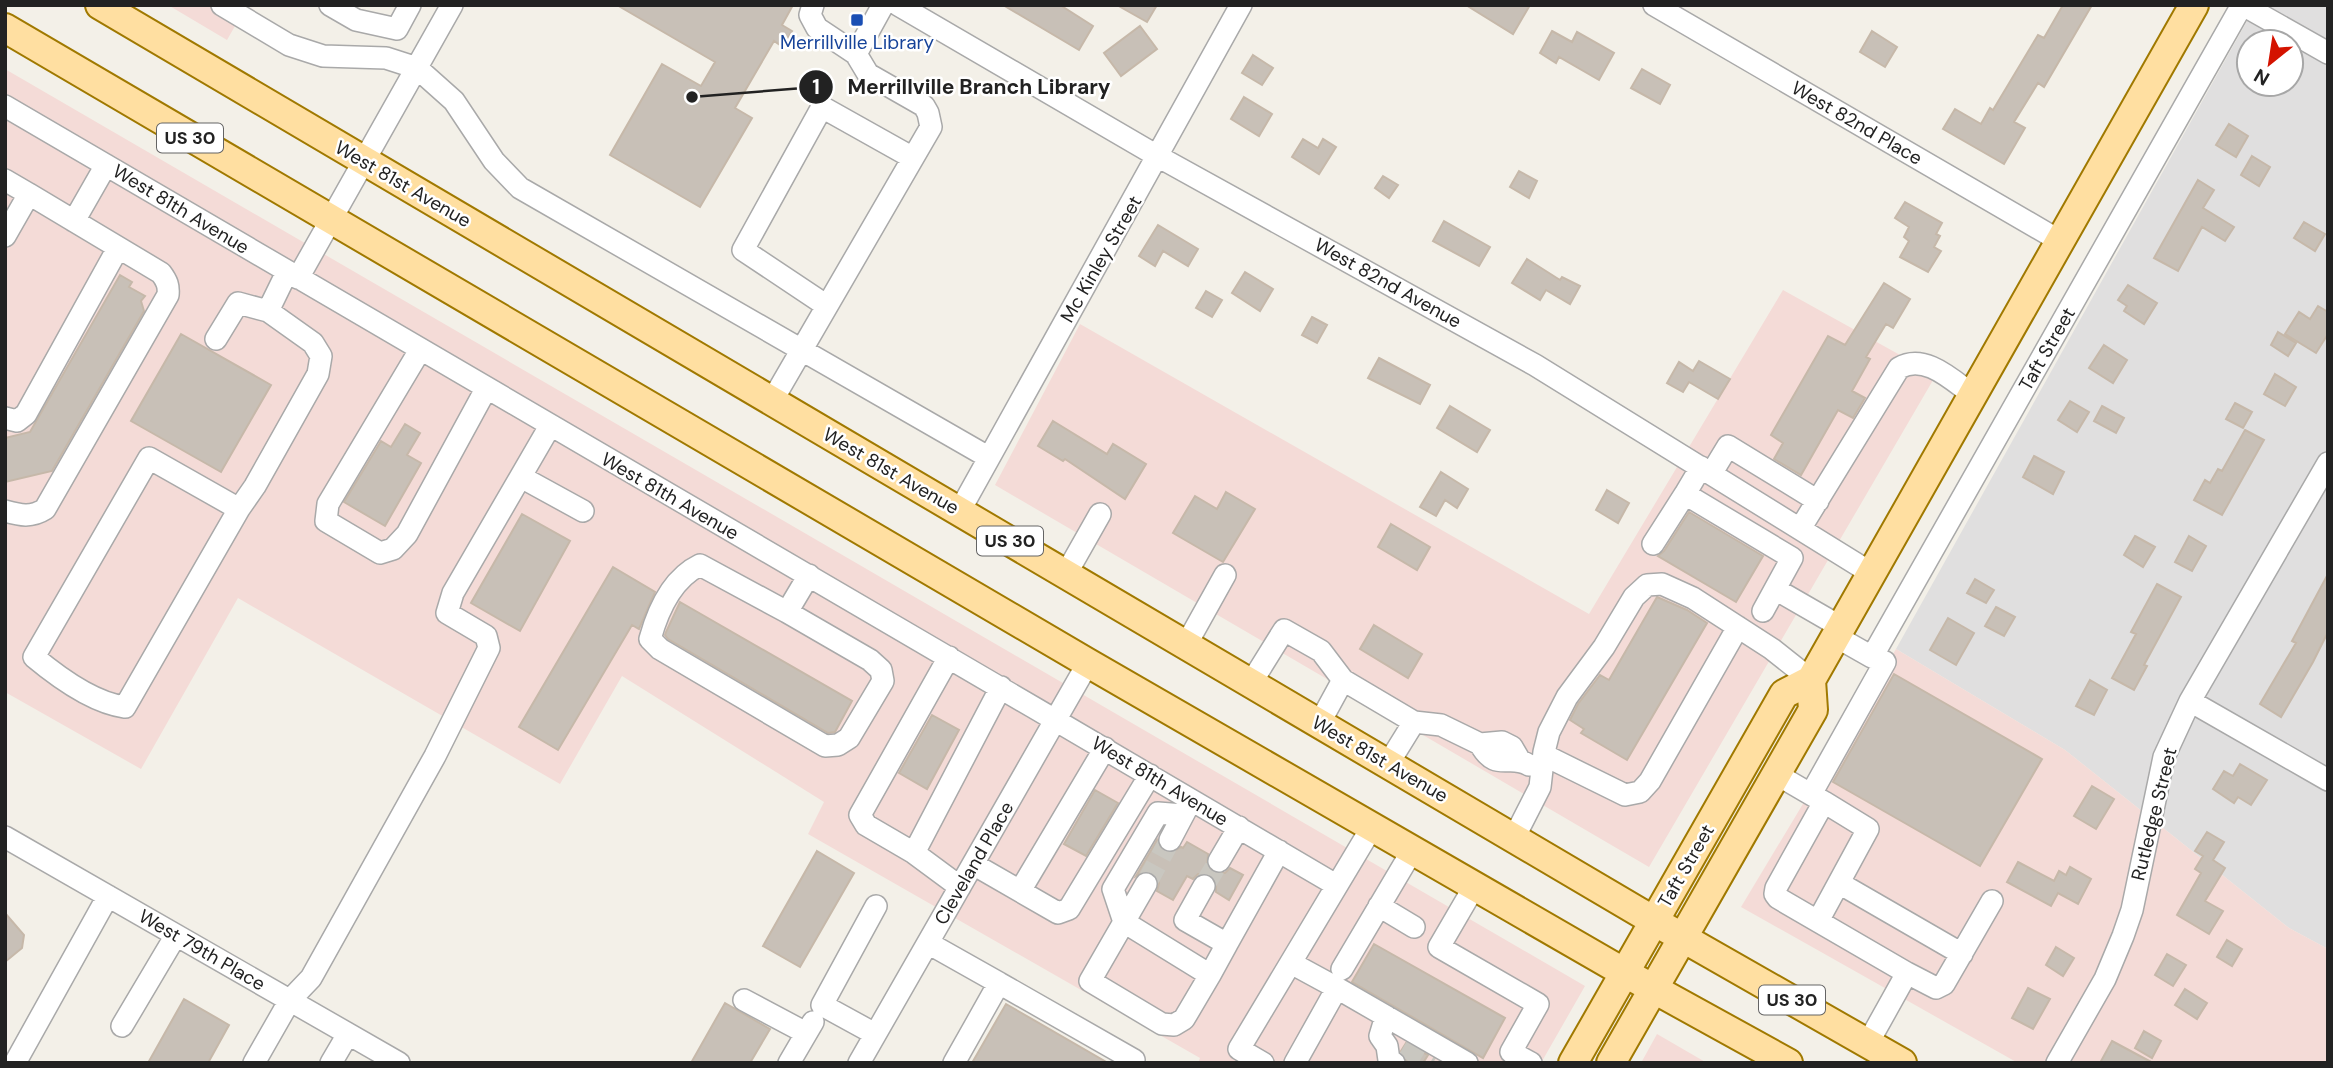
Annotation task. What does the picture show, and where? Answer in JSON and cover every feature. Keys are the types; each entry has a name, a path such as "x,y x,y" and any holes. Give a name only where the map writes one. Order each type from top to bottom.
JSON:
{"main road":[{"name":"West 81st Avenue","path":"100,5 1654,921 1902,1063"},
{"name":"Taft Street","path":"1611,1063 1813,710 1811,680 1838,631 2194,5"},
{"name":"US 30","path":"5,28 1088,663 1474,887 1788,1063"},
{"name":"Taft Street","path":"1573,1063 1784,694 1811,680"}],"street":[{"path":"222,5 289,45 323,56 386,58 417,68 454,101 494,161 520,188 988,457"},
{"path":"330,5 356,20 397,29 410,5"},
{"path":"268,311 331,221 452,5"},
{"path":"772,401 931,127 924,106 868,74 856,54 817,28 810,15 813,5"},
{"path":"856,54 883,5"},
{"name":"West 82nd Avenue","path":"898,5 1159,157 1535,365 1871,573"},
{"name":"Mc Kinley Street","path":"960,512 988,457 1159,157 1241,5"},
{"name":"West 82nd Place","path":"1654,5 2060,242"},
{"path":"2243,5 2328,53"},
{"name":"Taft Street","path":"1872,657 2243,5"},
{"name":"West 81th Avenue","path":"5,106 1105,748 1150,775 1187,807 1239,827 1336,885"},
{"path":"827,306 743,250 822,107 913,158"},
{"path":"74,220 106,165"},
{"path":"5,511 30,515 45,509 168,295 167,280 161,273 6,182"},
{"path":"5,236 29,194"},
{"path":"5,418 18,421 26,414 118,248"},
{"path":"216,339 238,303 268,311 313,343 321,356 318,374 125,707 109,705 53,674 34,657 149,458 239,509"},
{"path":"420,350 328,504 326,521 380,553 393,549 407,534 486,389"},
{"path":"1800,529 1899,368 1907,363 1921,363 1935,369 1973,395"},
{"path":"254,1063 290,1000 312,978 435,756 489,648 486,636 447,613 453,593 550,426"},
{"path":"1653,544 1685,494 1728,446 1818,501"},
{"name":"Rutledge Street","path":"2057,1063 2105,979 2123,936 2132,910 2164,757 2190,701 2328,463"},
{"path":"521,477 583,511"},
{"path":"1685,494 1792,558 1763,611"},
{"path":"1066,574 1100,514"},
{"path":"700,565 787,612 870,660 881,670 883,681 849,738 838,745 825,746 660,649 650,639 659,612 682,575 700,565"},
{"path":"787,612 809,575"},
{"path":"1186,645 1225,575"},
{"path":"1514,838 1540,787 1549,733 1567,697 1604,647 1634,597 1647,584 1662,584 1693,598 1772,649 1811,680"},
{"path":"1775,589 1872,657 1885,662 1818,798 1775,894 1936,988 1941,987 1992,901"},
{"path":"1251,683 1284,629 1321,651 1343,680 1414,722 1441,725 1480,744 1485,753 1501,762 1520,759 1544,764 1625,795 1640,792 1650,781 1735,625"},
{"path":"948,657 860,815 866,825 914,853 960,887"},
{"name":"Cleveland Place","path":"859,1063 1088,663"},
{"path":"1319,724 1343,680"},
{"path":"914,853 1001,687"},
{"path":"2190,701 2328,780"},
{"path":"1388,764 1414,722"},
{"path":"1020,891 1105,748"},
{"path":"1776,774 1868,829 1818,921"},
{"path":"973,864 1058,913 1069,909 1150,775"},
{"path":"1170,840 1187,807"},
{"path":"1187,807 1158,813 1113,889 1124,922 1210,975"},
{"path":"1219,861 1239,827"},
{"path":"1263,1063 1239,1049 1372,827"},
{"name":"West 79th Place","path":"6,840 399,1063"},
{"path":"1146,884 1090,981 1162,1024 1174,1026 1184,1020 1279,851"},
{"path":"1295,1063 1339,978 1412,851"},
{"path":"1839,883 1962,954"},
{"path":"1204,886 1185,920 1227,944"},
{"path":"1474,887 1439,947 1538,1004 1511,1052 1531,1063"},
{"path":"15,1063 108,896"},
{"path":"789,1063 876,906"},
{"path":"1379,906 1414,926"},
{"path":"122,1026 176,935"},
{"path":"928,943 1134,1060"},
{"path":"1291,962 1339,978 1387,1016 1467,1063"},
{"path":"1867,1043 1907,973"},
{"path":"954,1063 999,983"},
{"path":"744,1000 806,1033"},
{"path":"822,1005 876,1034"},
{"path":"1387,1016 1380,1036 1396,1052"},
{"path":"331,1063 348,1034"}],"shaded area":[{"path":"168,5 247,5 227,40"},
{"path":"2256,5 2328,5 2328,949 2289,928 2065,750 1896,649 2235,43 2235,98 2305,98 2305,28 2243,28"},
{"path":"5,69 1585,986 1541,1063 1198,1063 1200,1058 808,834 824,802 622,676 560,784 238,598 141,769 5,692"},
{"path":"1783,290 1936,375 1649,867 995,485 1080,324 1589,614"},
{"path":"1896,649 2065,750 2289,928 2328,949 2328,1063 2018,1063 1741,907"},
{"path":"1657,1034 1707,1063 1641,1063"}],"building":[{"path":"617,5 793,5 782,25 792,31 783,47 774,41 735,108 752,118 700,207 610,155 662,64 701,86 715,62"},
{"path":"1003,5 1060,5 1093,26 1079,50"},
{"path":"1117,5 1157,5 1147,22"},
{"path":"1466,5 1530,5 1513,34"},
{"path":"2063,5 2092,5 2044,87 2038,83 2014,122 2025,128 2004,164 1943,129 1955,109 1981,124 1990,108 1993,110 2038,35 2044,38"},
{"path":"1140,26 1157,49 1121,76 1104,53"},
{"path":"1552,31 1572,42 1577,32 1614,53 1599,80 1559,57 1556,63 1540,53"},
{"path":"1872,31 1897,47 1885,67 1860,52"},
{"path":"1253,55 1273,68 1262,85 1242,73"},
{"path":"1642,69 1670,85 1660,104 1631,88"},
{"path":"1244,97 1272,114 1259,136 1231,119"},
{"path":"2229,124 2248,136 2236,157 2216,145"},
{"path":"1303,139 1318,148 1323,139 1336,147 1319,174 1292,157"},
{"path":"2252,156 2270,167 2259,186 2241,175"},
{"path":"1519,171 1537,181 1529,198 1510,187"},
{"path":"1383,176 1398,185 1389,198 1375,188"},
{"path":"2198,180 2214,190 2203,208 2234,227 2225,241 2202,227 2178,271 2154,258"},
{"path":"1905,202 1942,223 1936,234 1940,236 1934,247 1941,251 1928,272 1900,257 1909,241 1904,237 1909,227 1895,218"},
{"path":"1444,221 1490,247 1479,266 1433,241"},
{"path":"2304,222 2325,234 2315,251 2294,238"},
{"path":"1158,225 1198,249 1188,266 1163,251 1155,266 1139,256"},
{"path":"1527,259 1560,280 1562,277 1580,286 1570,304 1546,290 1540,300 1512,283"},
{"path":"1245,272 1273,289 1260,311 1232,293"},
{"path":"120,275 132,282 129,287 145,296 141,301 144,311 52,471 5,482 5,438 30,432"},
{"path":"1884,283 1910,299 1893,328 1886,324 1866,357 1870,359 1852,391 1865,398 1853,418 1838,410 1801,475 1774,459 1783,443 1771,435 1828,336 1845,345"},
{"path":"2128,285 2157,303 2144,324 2124,311 2127,306 2118,300"},
{"path":"1206,291 1222,300 1212,317 1196,308"},
{"path":"2318,306 2328,312 2328,334 2316,353 2285,334 2299,312 2310,319"},
{"path":"1312,317 1327,325 1317,343 1302,335"},
{"path":"2278,332 2296,343 2288,356 2271,345"},
{"path":"181,334 271,385 221,472 131,421"},
{"path":"2104,345 2127,360 2113,383 2089,368"},
{"path":"1379,358 1430,385 1420,404 1368,378"},
{"path":"1699,361 1730,379 1718,399 1689,382 1683,392 1667,383 1679,362 1693,371"},
{"path":"2275,374 2296,387 2285,406 2264,394"},
{"path":"2070,401 2089,412 2077,432 2058,420"},
{"path":"2235,403 2252,412 2243,428 2226,419"},
{"path":"1450,406 1490,430 1477,452 1437,428"},
{"path":"2102,406 2124,418 2116,433 2094,421"},
{"path":"1053,421 1107,454 1113,444 1146,464 1125,499 1065,459 1063,461 1038,446"},
{"path":"405,424 420,433 407,455 421,463 385,526 344,502 381,441 391,447"},
{"path":"2245,430 2264,440 2222,515 2194,500 2205,480 2210,483 2218,469 2222,471"},
{"path":"2034,456 2064,472 2053,494 2023,477"},
{"path":"1441,472 1468,489 1457,508 1445,500 1436,516 1420,507"},
{"path":"1607,490 1629,503 1618,523 1596,510"},
{"path":"1226,492 1255,509 1223,562 1173,533 1195,496 1217,509"},
{"path":"1689,512 1763,556 1736,602 1658,556"},
{"path":"522,514 570,541 520,631 471,603"},
{"path":"1391,524 1430,547 1417,570 1378,547"},
{"path":"2135,536 2155,547 2143,567 2124,555"},
{"path":"2189,536 2206,546 2192,571 2175,562"},
{"path":"613,567 655,592 639,629 632,625 558,750 519,727"},
{"path":"2328,574 2328,632 2281,717 2260,704 2296,643 2292,641"},
{"path":"1975,579 1994,590 1986,603 1967,593"},
{"path":"2157,584 2181,597 2144,665 2147,666 2134,690 2112,678 2136,634 2131,632"},
{"path":"1657,597 1687,610 1707,623 1627,760 1581,733 1584,729 1570,720 1578,704 1600,675 1609,680"},
{"path":"680,602 852,701 835,732 828,733 668,639 665,635"},
{"path":"1996,607 2015,617 2004,636 1985,626"},
{"path":"1948,618 1974,633 1956,665 1930,650"},
{"path":"1374,625 1422,654 1408,678 1360,649"},
{"path":"1894,674 2042,759 1980,866 1833,782"},
{"path":"2090,680 2107,690 2094,715 2076,706"},
{"path":"932,715 959,730 927,789 899,773"},
{"path":"2240,764 2267,780 2251,805 2238,797 2234,803 2213,789 2224,771 2233,776"},
{"path":"2092,786 2114,799 2096,829 2074,816"},
{"path":"1095,790 1118,803 1086,856 1064,844"},
{"path":"2207,832 2224,842 2213,860 2225,868 2205,901 2223,911 2209,934 2177,915 2201,873 2195,869 2203,856 2195,851"},
{"path":"1157,840 1159,848 1170,853 1183,848 1187,842 1208,854 1207,867 1213,873 1225,873 1230,868 1243,875 1229,900 1216,892 1216,880 1210,874 1198,874 1193,879 1187,876 1173,900 1157,891 1159,883 1153,873 1145,871 1136,876"},
{"path":"817,851 854,873 800,967 763,946"},
{"path":"2018,862 2054,881 2059,871 2066,875 2070,867 2091,879 2078,904 2058,893 2051,906 2007,882"},
{"path":"5,913 24,935 22,948 5,962"},
{"path":"2227,940 2242,949 2232,966 2217,957"},
{"path":"1374,944 1505,1018 1483,1058 1352,982"},
{"path":"2056,947 2074,958 2063,976 2046,965"},
{"path":"2167,954 2186,965 2173,986 2155,975"},
{"path":"2028,988 2050,999 2033,1029 2012,1018"},
{"path":"2185,989 2207,1003 2197,1019 2175,1005"},
{"path":"184,999 229,1025 208,1063 148,1063"},
{"path":"725,1003 770,1029 750,1063 691,1063"},
{"path":"1006,1004 1108,1063 972,1063"},
{"path":"2144,1031 2161,1041 2152,1058 2135,1048"},
{"path":"2112,1041 2153,1063 2100,1063"},
{"path":"1406,1043 1428,1055 1423,1063 1407,1063 1401,1051"}],"tunnel":[{"path":"1146,884 1170,840"},
{"path":"1204,886 1219,861"},
{"path":"1404,1046 1433,1063"}],"place":[{"name":"Merrillville Library","path":"857,20"},
{"name":"Merrillville Branch Library","path":"692,97"}]}
